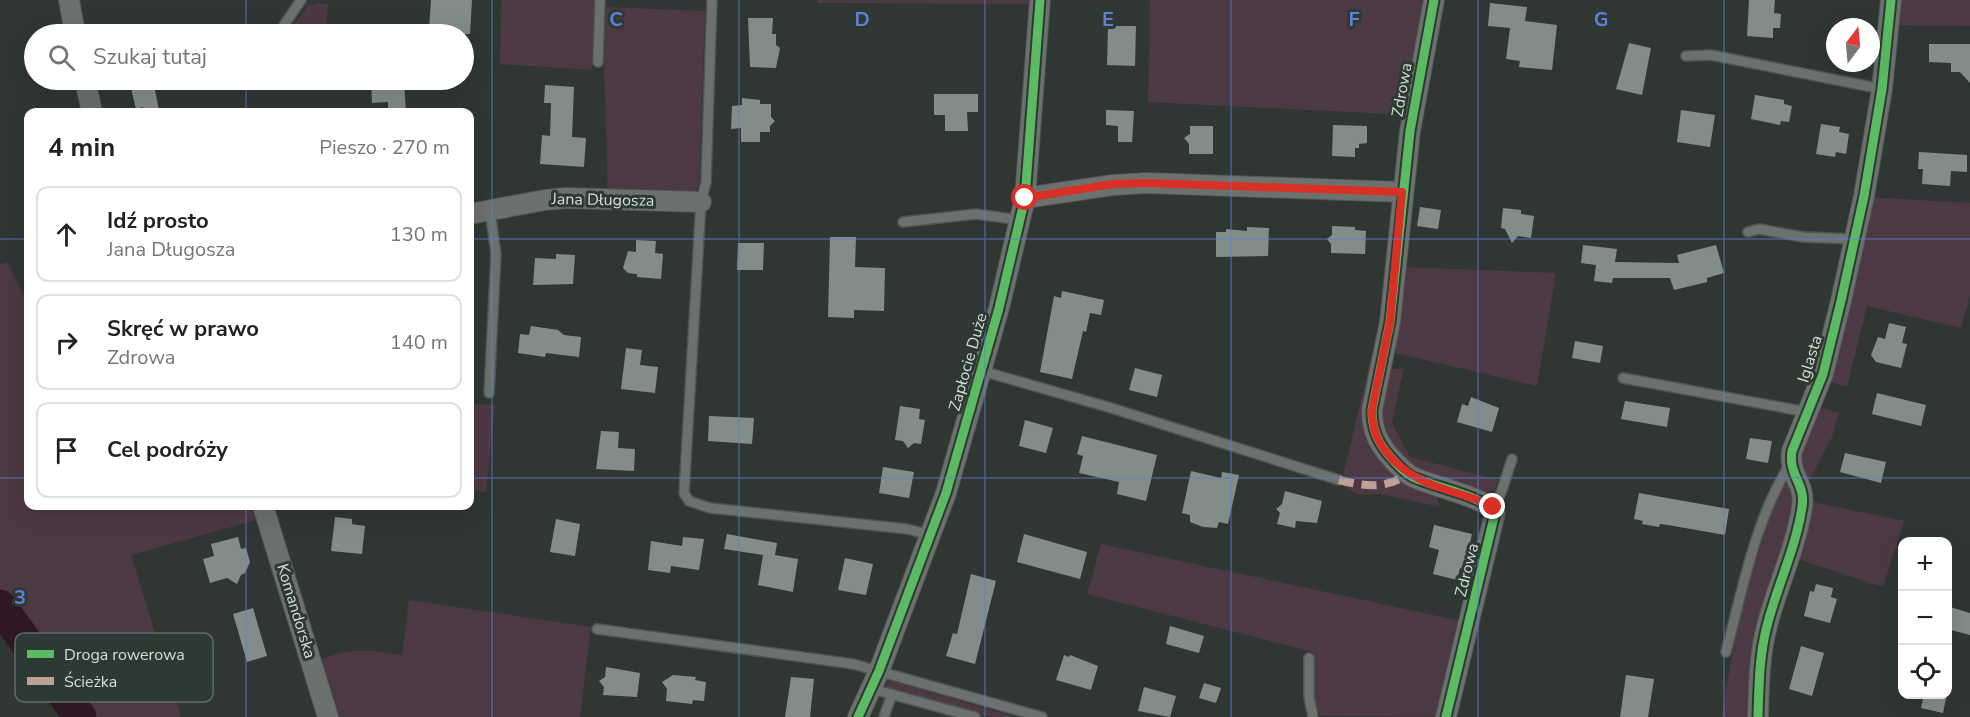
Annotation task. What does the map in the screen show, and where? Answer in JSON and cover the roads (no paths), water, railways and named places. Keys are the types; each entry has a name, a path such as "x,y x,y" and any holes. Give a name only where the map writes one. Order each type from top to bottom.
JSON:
{"street":[{"path":"69,0 73,24"},
{"name":"Zapłocie Duże","path":"858,717 875,680 931,535 982,371 1025,198 1040,0"},
{"name":"Zdrowa","path":"1434,0 1402,192 1390,322 1372,410 1372,424 1385,450 1407,474 1439,488 1486,502 1493,507 1495,519 1446,717"},
{"name":"Iglasta","path":"1790,464 1792,451 1823,374 1854,239 1882,89 1891,0"},
{"path":"87,90 91,108"},
{"path":"1025,198 1113,184 1148,183 1402,192"},
{"name":"Jana Długosza","path":"474,213 566,198 701,202"},
{"path":"1758,717 1760,664 1767,625 1798,524 1803,498 1790,464"},
{"name":"Komandorska","path":"264,510 328,717"}],"lane":[{"path":"285,24 301,0"},
{"path":"598,62 600,0"},
{"path":"712,0 706,182 701,202 684,493 689,501 710,508 907,529 931,535"},
{"path":"1686,56 1711,55 1882,89"},
{"path":"489,393 496,254 490,211"},
{"path":"903,222 976,214 1020,220"},
{"path":"1748,232 1759,229 1803,237 1854,239"},
{"path":"982,371 1108,407 1339,480"},
{"path":"1623,378 1807,412"},
{"path":"1493,507 1501,493 1512,459"},
{"path":"1726,652 1755,544 1778,483 1790,464"},
{"path":"597,629 824,659 875,680 1042,717"},
{"path":"1309,658 1309,697 1313,717"},
{"path":"875,680 892,694 975,717"},
{"path":"884,717 892,694"}],"waterway":[{"path":"0,606 19,633"},
{"path":"69,702 80,717"}]}
